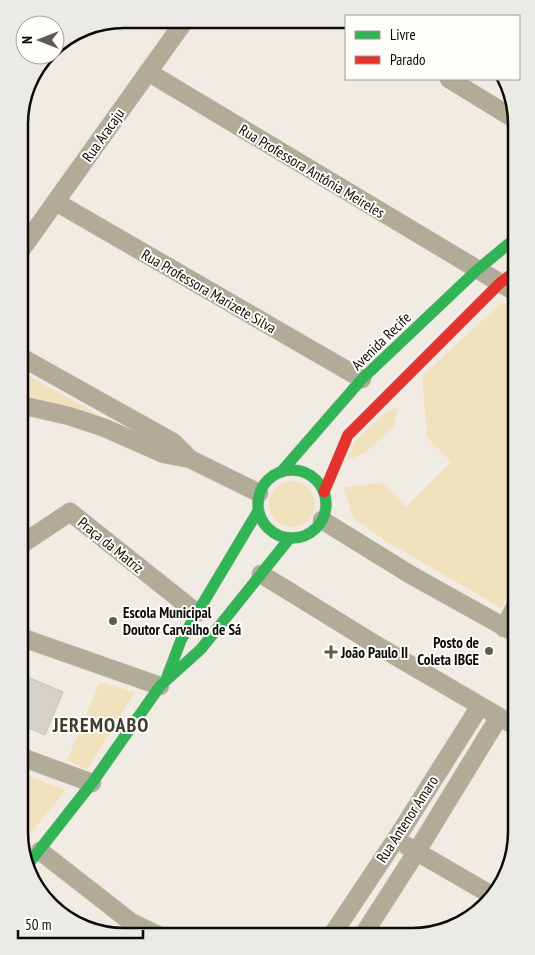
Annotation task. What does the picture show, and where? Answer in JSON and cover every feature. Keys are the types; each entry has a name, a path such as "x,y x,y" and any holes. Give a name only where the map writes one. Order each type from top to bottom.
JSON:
{"street":[{"name":"Rua Aracaju","path":"28,239 180,28"},
{"name":"Rua Professora Antônia Meireles","path":"148,72 477,270 508,283"},
{"path":"451,80 507,115"},
{"name":"Rua Professora Marizete Silva","path":"56,202 362,379"},
{"name":"Avenida Recife","path":"281,472 362,379 477,270 508,244"},
{"path":"324,492 348,435 508,283"},
{"path":"28,362 173,442 190,459"},
{"path":"28,406 69,416 104,428 164,454 190,459 259,493"},
{"path":"292,470 310,476 318,482 324,492 326,508 322,520 312,532 301,538 289,539 281,537 270,532 262,522 258,511 259,493 270,477 292,470"},
{"path":"32,860 92,783 163,682 181,640 196,613 258,511"},
{"name":"Praça da Matriz","path":"28,540 70,512 196,613"},
{"path":"322,520 411,575 507,628"},
{"path":"163,682 201,649 289,539"},
{"path":"261,574 373,643 507,722"},
{"path":"28,640 163,682"},
{"name":"Rua Antenor Amaro","path":"337,928 396,839 480,706"},
{"name":"Rua Antenor Amaro","path":"368,928 417,852 499,717"},
{"path":"28,759 92,783"},
{"path":"396,839 486,892"},
{"path":"40,851 132,922 144,928"}],"shaded area":[{"path":"502,302 508,306 507,596 501,608 389,543 353,518 344,487 382,483 406,507 451,462 427,437 422,376"},
{"path":"28,375 102,417 28,396"},
{"path":"398,408 394,426 365,453 347,460 355,441 389,410"},
{"path":"287,481 297,481 311,491 315,504 311,517 305,523 297,527 287,527 273,517 269,509 269,499 279,485"},
{"path":"100,682 135,692 87,770 67,760"},
{"path":"28,776 66,790 28,836"}],"building":[{"path":"28,677 63,692 45,735 28,728"}],"traffic: fast":[{"path":"281,472 362,379 477,270 508,244"},
{"path":"292,470 305,473 316,480 323,491 326,504 323,517 316,528 305,535 292,538 279,535 268,528 261,517 258,504 261,491 268,480 279,473 292,470"},
{"path":"167,677 181,640 258,511"},
{"path":"32,859 92,783 160,686 201,649 289,539"}],"traffic: jam":[{"path":"324,492 348,435 508,277"}],"place":[{"name":"Escola Municipal Doutor Carvalho de Sá","path":"113,621"},
{"name":"Posto de Coleta IBGE","path":"489,651"},
{"name":"João Paulo II","path":"331,652"}],"district":[{"name":"JEREMOABO","path":"101,725"}]}
